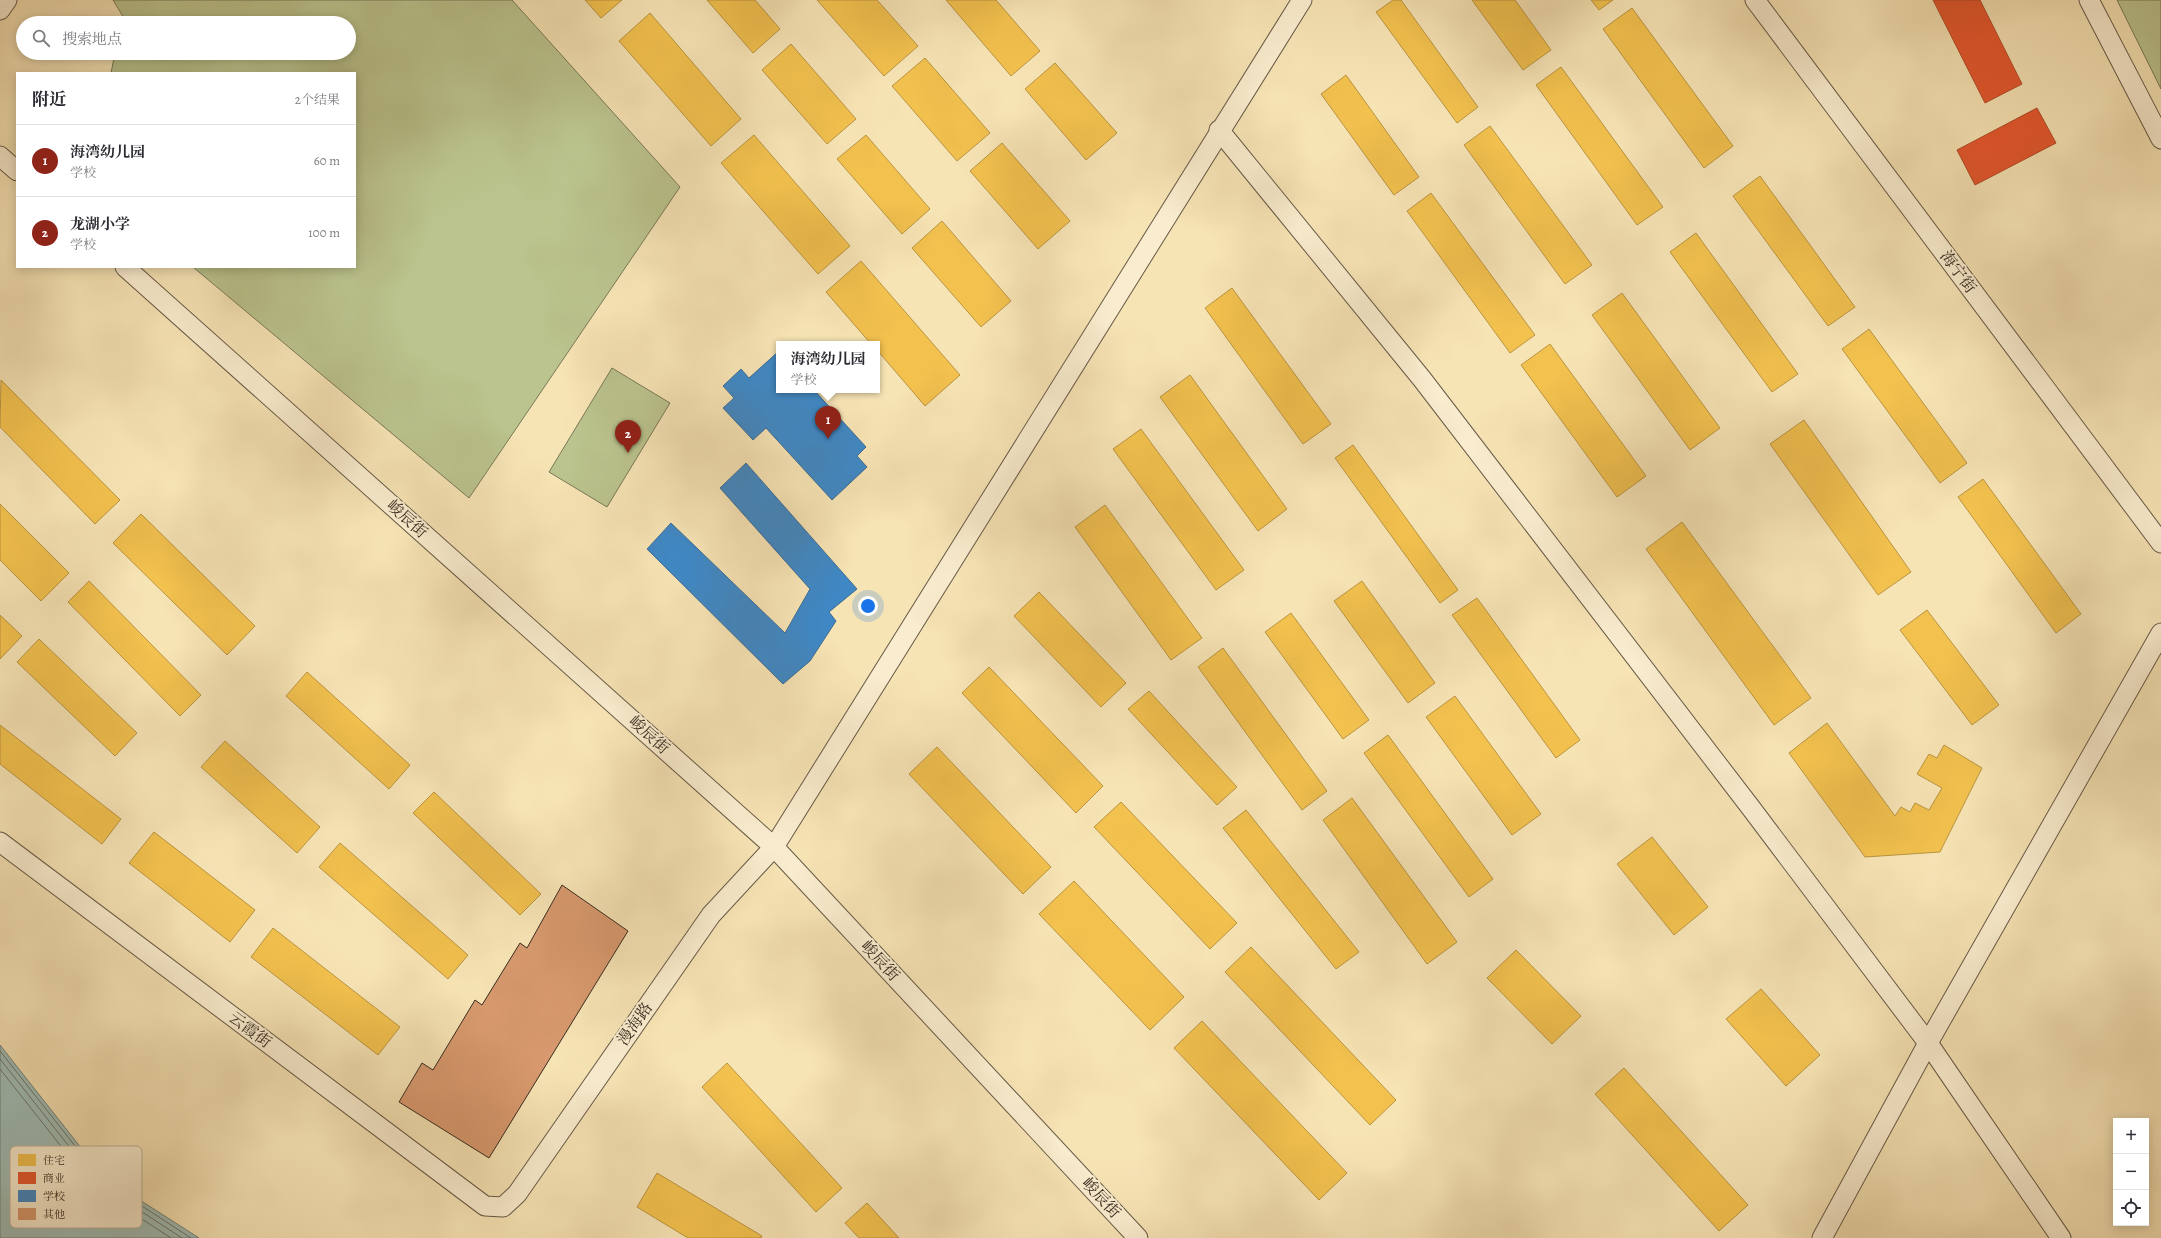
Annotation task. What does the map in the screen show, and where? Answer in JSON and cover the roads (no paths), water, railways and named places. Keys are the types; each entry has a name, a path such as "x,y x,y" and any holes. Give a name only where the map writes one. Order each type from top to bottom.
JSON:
{"street":[{"path":"0,10 7,0"},
{"name":"漫海路","path":"503,1207 517,1194 711,915 774,847 1219,130 1302,0"},
{"name":"海宁街","path":"1754,0 2161,543"},
{"path":"2089,0 2161,139"},
{"path":"1219,130 1422,379 1928,1043 2061,1238"},
{"path":"0,156 16,170"},
{"name":"峻辰街","path":"126,268 774,847 1138,1238"},
{"path":"1822,1238 1928,1043 2161,633"},
{"name":"云霞街","path":"0,842 485,1206 503,1207"}],"water":[{"path":"0,1045 80,1146 10,1146 10,1228 142,1228 142,1201 199,1238 0,1238"}],"place":[{"name":"海湾幼儿园","path":"828,439"},
{"name":"龙湖小学","path":"628,453"}]}
